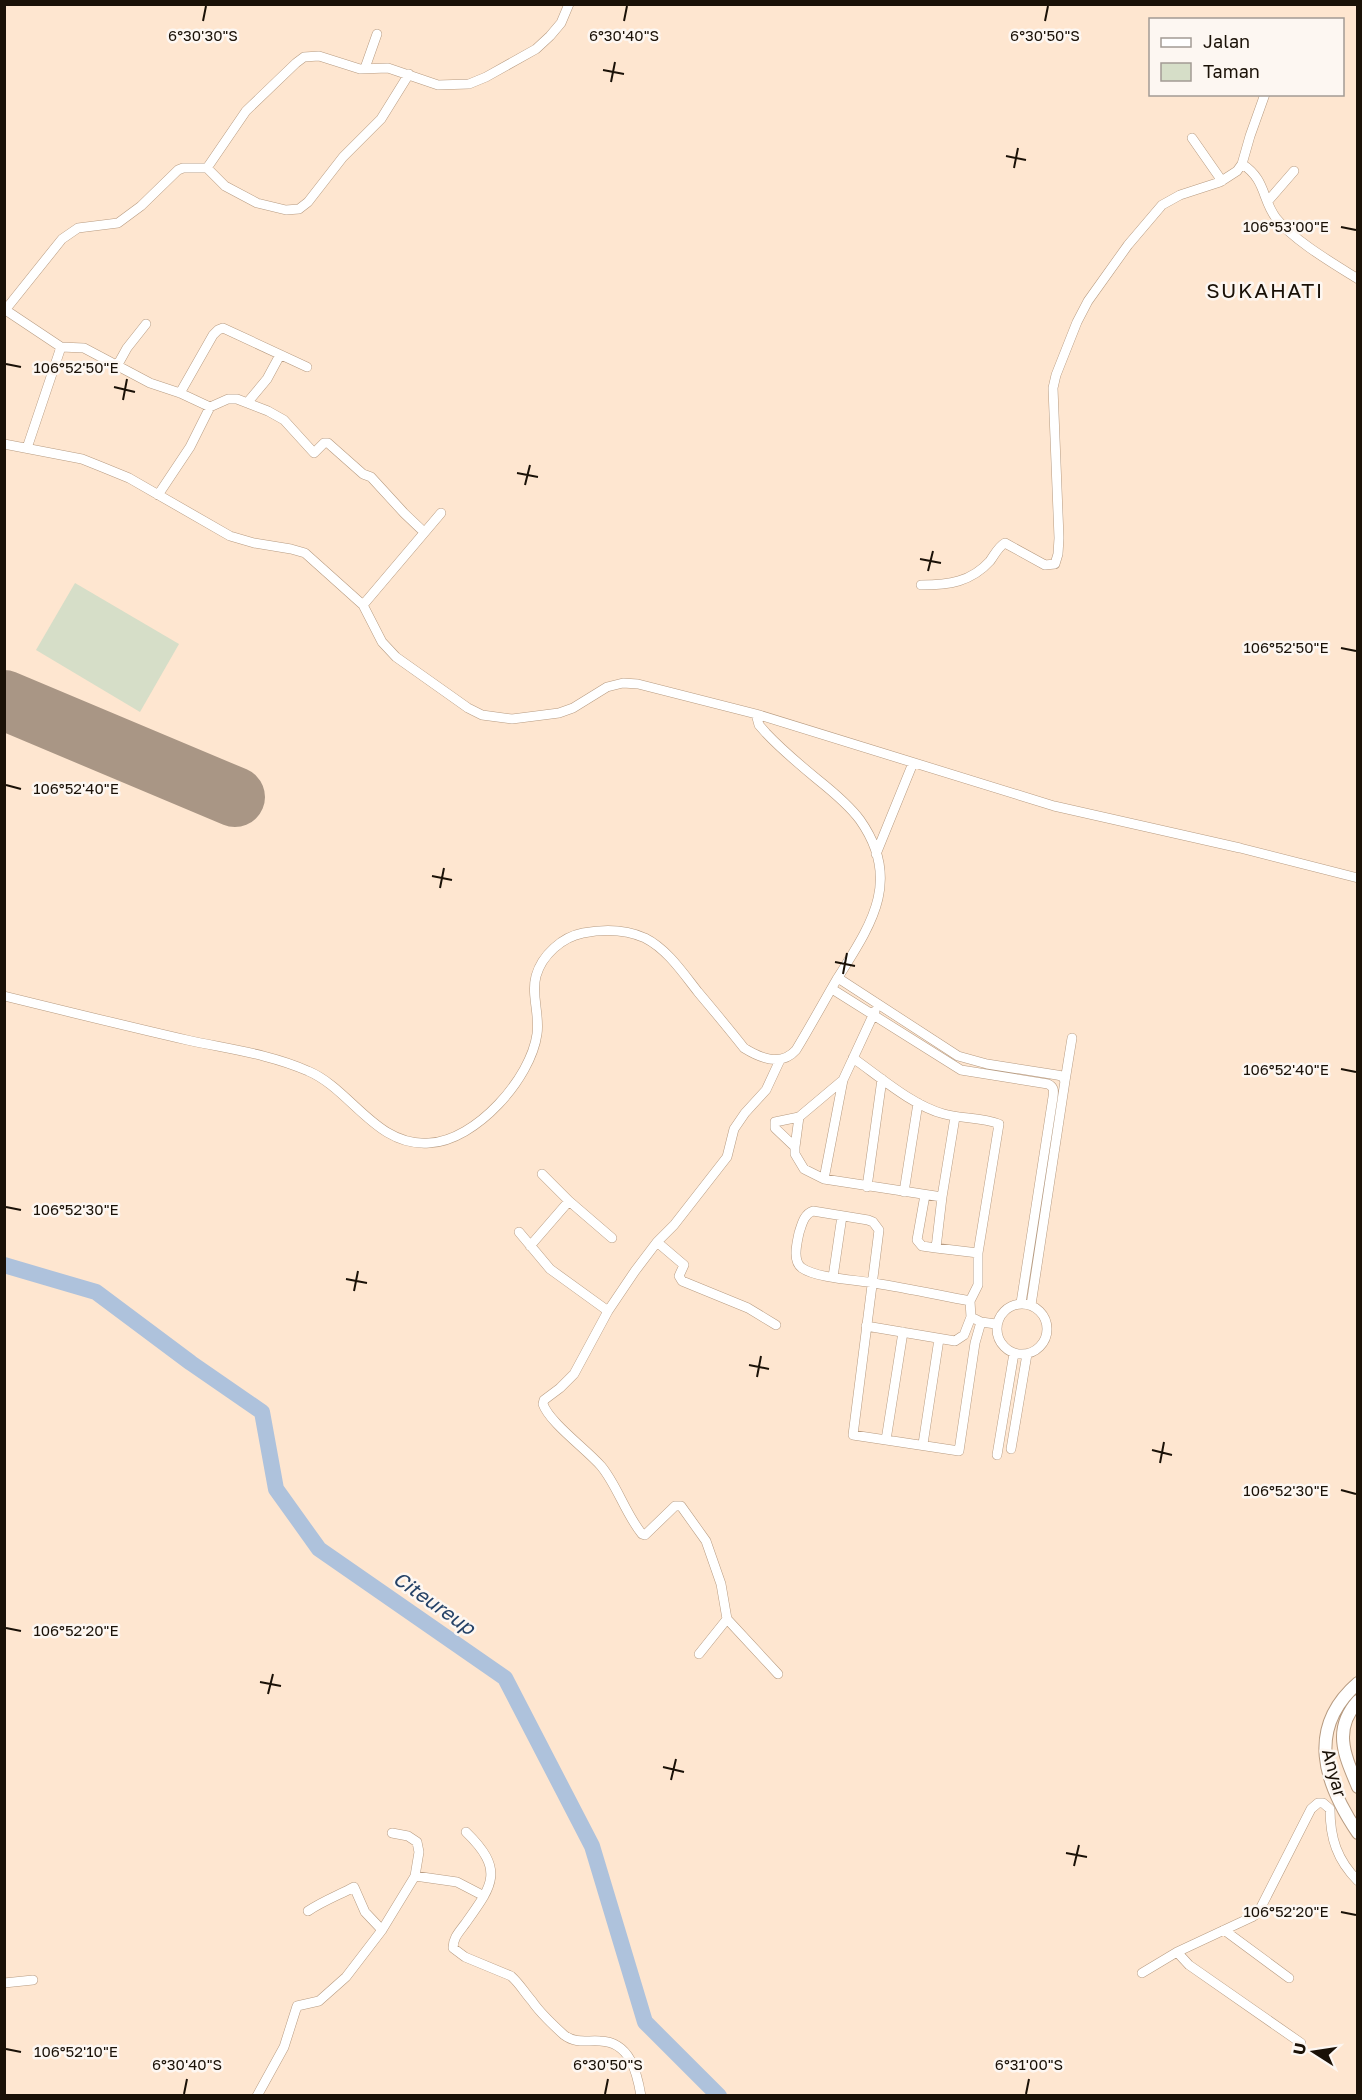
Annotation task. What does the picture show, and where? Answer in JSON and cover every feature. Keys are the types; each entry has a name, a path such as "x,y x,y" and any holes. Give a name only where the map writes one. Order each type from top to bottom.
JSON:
{"street":[{"path":"207,168 246,111 304,57 319,56 360,69 381,67 438,85 461,85 476,81 536,48 561,22 569,4"},
{"path":"365,68 377,34"},
{"path":"210,407 180,393 150,384 84,348 61,347 5,309 62,239 78,228 118,223 183,168 207,168 225,186 257,203 286,210 299,209 308,202 343,156 377,124 409,74"},
{"path":"921,585 951,584 968,579 979,571 1005,543 1045,565 1055,564 1059,538 1053,388 1071,335 1094,292 1128,245 1162,205 1180,195 1232,176 1242,164 1264,96"},
{"path":"1192,138 1222,181"},
{"path":"1242,164 1253,173 1277,219 1296,237 1358,279"},
{"path":"1269,201 1294,171"},
{"path":"117,366 127,348 146,324"},
{"path":"180,393 218,330 223,328 307,367"},
{"path":"27,448 61,347"},
{"path":"248,403 267,379 280,355"},
{"path":"158,495 190,447 210,407 228,399 237,399 284,420 314,453 324,443 328,443 363,474 371,477 424,531"},
{"path":"4,444 82,459 117,472 238,539 305,553 363,605 382,642 396,657 468,708 488,717 512,718 559,713 573,708 607,687 630,682 756,714 1054,806 1240,848 1358,878"},
{"path":"363,605 441,513"},
{"path":"4,996 292,1064 324,1080 390,1134 410,1142 430,1143 455,1136 476,1124 492,1110 526,1069 534,1049 539,1021 536,978 551,951 567,938 578,934 615,930 640,936 658,946 744,1048 756,1055 780,1060 788,1057 796,1050 862,941 877,909 880,871 876,854 859,819 832,791 766,733 759,725 756,714"},
{"path":"876,854 913,763"},
{"path":"838,978 958,1056 987,1064 1062,1076 1065,1081"},
{"path":"832,989 961,1070 1052,1086 1054,1090 1026,1304"},
{"path":"824,1179 843,1080 872,1015 879,1005"},
{"path":"1026,1304 1072,1038"},
{"path":"853,1058 918,1103 935,1112 997,1123 1000,1127 978,1253 978,1285 970,1300 976,1319 975,1343 959,1451 856,1436 853,1432 866,1326 874,1283 879,1230 873,1222 868,1220 809,1212 804,1218 796,1245 797,1263 802,1268 833,1277 874,1283 970,1300"},
{"path":"778,1674 727,1619 721,1584 706,1541 681,1506 675,1506 645,1535 642,1534 622,1505 603,1468 543,1407 544,1400 574,1374 608,1311 657,1242 674,1225 727,1157 734,1129 766,1090 780,1060"},
{"path":"867,1187 882,1078"},
{"path":"795,1147 779,1134 774,1125 775,1122 799,1117 843,1080"},
{"path":"904,1192 918,1103"},
{"path":"799,1117 795,1154 804,1169 824,1179 942,1197"},
{"path":"936,1248 954,1117"},
{"path":"542,1174 612,1238"},
{"path":"925,1195 918,1240 922,1246 978,1253"},
{"path":"530,1246 569,1201"},
{"path":"833,1277 842,1216"},
{"path":"519,1232 550,1269 608,1311"},
{"path":"657,1242 684,1265 679,1276 682,1281 748,1308 776,1325"},
{"path":"1026,1304 1044,1316 1047,1329 1044,1342 1027,1354 1014,1353 1003,1347 997,1336 996,1324 1005,1309 1026,1304"},
{"path":"976,1319 996,1324"},
{"path":"866,1326 955,1341 964,1335 976,1319"},
{"path":"886,1440 903,1332"},
{"path":"923,1444 939,1339"},
{"path":"997,1455 1014,1353"},
{"path":"1011,1449 1027,1354"},
{"path":"699,1654 727,1619"},
{"name":"Anyar","path":"1358,1683 1337,1705 1331,1716 1325,1735 1325,1750 1332,1782 1358,1833"},
{"name":"Anyar","path":"1358,1701 1346,1717 1343,1733 1347,1761 1358,1787"},
{"path":"1142,1973 1177,1952 1252,1917 1262,1908 1311,1809 1318,1803 1323,1803 1330,1809 1330,1826 1335,1849 1344,1867 1358,1881"},
{"path":"466,1832 492,1871 488,1891 453,1940 453,1948 465,1957 511,1976 565,2035 573,2040 611,2042 628,2054 638,2075 640,2096"},
{"path":"257,2096 284,2047 297,2006 316,2003 346,1977 382,1930 415,1876 419,1852 417,1842 408,1836 392,1833"},
{"path":"415,1876 457,1882 484,1896"},
{"path":"308,1911 329,1898 354,1887 365,1912 382,1930"},
{"path":"1224,1930 1289,1978"},
{"path":"1177,1952 1198,1972 1301,2043"},
{"path":"4,1983 33,1980"}],"green space":[{"path":"75,583 179,644 140,712 36,650"}],"waterway":[{"name":"Citeureup","path":"4,1265 96,1292 191,1363 262,1412 276,1489 319,1549 505,1678 592,1846 645,2022 719,2096"}],"runway":[{"path":"4,700 235,797"}],"district":[{"name":"SUKAHATI","path":"1265,291"}]}
